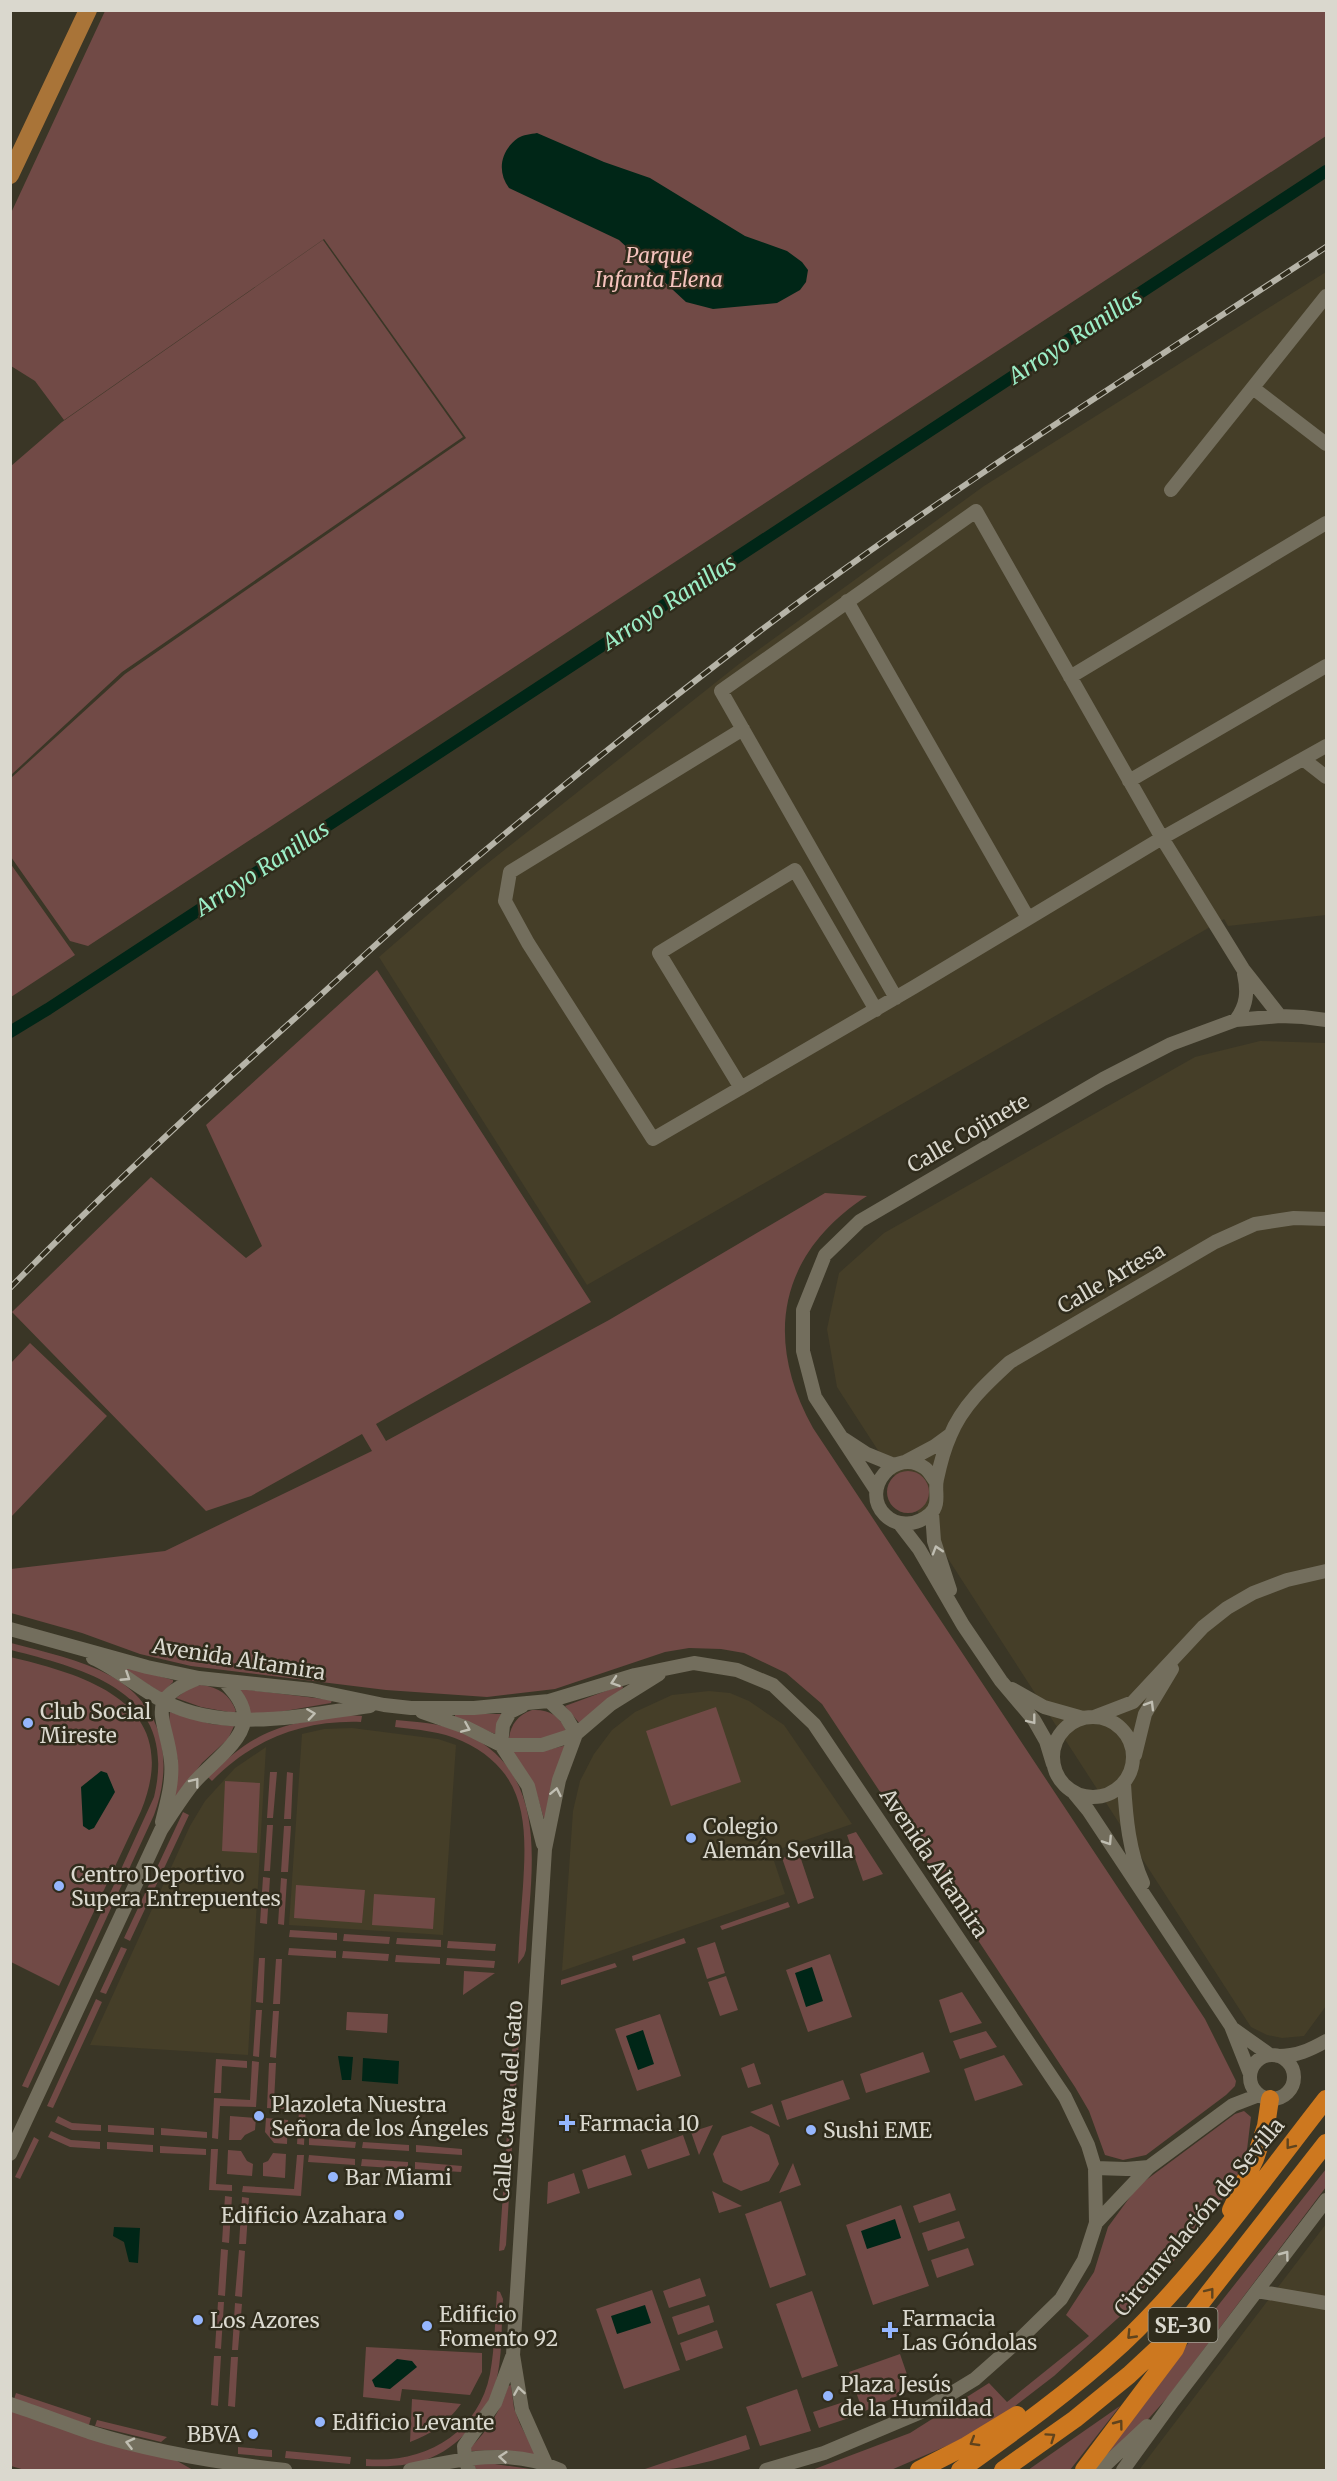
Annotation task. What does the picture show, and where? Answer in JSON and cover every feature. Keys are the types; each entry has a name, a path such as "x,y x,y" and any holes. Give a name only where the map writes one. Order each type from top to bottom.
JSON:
{"highway":[{"path":"1225,2228 1234,2201 1255,2159 1266,2126 1264,2097"},
{"name":"Circunvalación de Sevilla","path":"960,2470 1061,2394 1121,2344 1170,2294 1326,2099"},
{"name":"SE-30","path":"1003,2470 1076,2420 1129,2376 1186,2322 1326,2142"},
{"path":"1084,2470 1175,2349 1186,2322"},
{"path":"919,2470 966,2446 1031,2404 1061,2394"}],"main road":[{"path":"10,175 88,10"}],"street":[{"path":"1171,490 1326,296"},
{"path":"1253,388 1326,444"},
{"path":"896,998 721,691 976,511 1161,838 1243,969 1280,1016"},
{"path":"1071,678 1326,523"},
{"path":"847,602 1028,918"},
{"path":"1129,781 1326,666"},
{"path":"742,729 510,872 505,901 528,943 653,1139 876,1010 1161,838 1326,746"},
{"path":"1303,759 1326,777"},
{"path":"741,1088 659,953 795,870 876,1010"},
{"path":"1236,1020 1243,1011 1248,991 1243,969"},
{"name":"Calle Cojinete","path":"876,1490 815,1397 803,1351 803,1310 825,1255 860,1221 1103,1079 1171,1044 1236,1020 1280,1016 1326,1020"},
{"name":"Calle Artesa","path":"936,1482 950,1435 966,1409 986,1384 1010,1362 1215,1242 1255,1224 1294,1218 1326,1219"},
{"name":"Calle Artesa","path":"900,1463 935,1446 950,1435"},
{"name":"Calle Cojinete","path":"840,1437 867,1454 900,1463"},
{"path":"932,1513 912,1524 899,1523 885,1516 878,1503 876,1490 881,1475 900,1463 924,1467 936,1482 938,1498 932,1513 934,1541 963,1626"},
{"path":"899,1523 919,1549 963,1626 1001,1681 1034,1720 1046,1741 1058,1778 1088,1810 1231,2026 1250,2078 1264,2097"},
{"path":"1053,1764 1054,1746 1065,1729 1133,1701 1203,1627 1227,1608 1253,1593 1287,1580 1326,1570"},
{"name":"Avenida Altamira","path":"10,1629 147,1667 199,1678 312,1690 411,1708 524,1705 549,1701 635,1675 694,1663 737,1670 773,1685 814,1724 1065,2097 1099,2168"},
{"name":"Avenida Altamira","path":"56,1640 108,1665 164,1701 201,1714 244,1720 284,1718 382,1704"},
{"path":"1160,1920 1135,1865 1126,1817 1124,1784 1133,1761 1145,1714 1185,1646"},
{"name":"Avenida Altamira","path":"411,1708 465,1727 501,1745 542,1745 576,1734 611,1704 640,1684 672,1667"},
{"path":"10,2154 160,1830 170,1794 171,1761 162,1723 164,1701 178,1686 199,1678"},
{"path":"160,1830 192,1784 231,1746 244,1720 240,1700 224,1681"},
{"path":"1001,1681 1044,1707 1114,1723 1130,1741 1133,1761"},
{"path":"544,1849 559,1780 576,1734 566,1717 549,1701"},
{"path":"524,1705 510,1712 503,1725 501,1745 528,1786 544,1849"},
{"path":"1074,1794 1099,1798 1124,1784"},
{"name":"Calle Cueva del Gato","path":"513,2355 544,1849"},
{"path":"1231,2026 1290,2065 1293,2072 1293,2083 1284,2095 1264,2097 1233,2105"},
{"path":"1096,2223 1149,2167 1233,2105 1250,2078 1257,2061 1310,2051 1326,2041"},
{"path":"1099,2168 1149,2167"},
{"path":"1099,2168 1117,2174 1121,2187 1120,2198"},
{"path":"766,2470 824,2453 921,2412 975,2379 1018,2341 1061,2299 1084,2260 1096,2223 1099,2168"},
{"path":"1123,2470 1326,2200"},
{"path":"1257,2291 1326,2303"},
{"path":"467,2465 464,2446 495,2403 513,2355"},
{"path":"513,2355 522,2410 544,2467"},
{"path":"1100,2470 1173,2401"},
{"path":"10,2404 89,2432 134,2444 255,2470 285,2470"},
{"path":"187,2455 202,2470"},
{"path":"410,2470 451,2461 467,2465 484,2456 560,2470"}],"shaded area":[{"path":"537,133 604,162 650,178 745,236 787,251 802,262 808,270 806,282 800,290 777,303 713,309 686,302 619,240 509,188 502,169 507,149 518,138"},
{"path":"1326,272 1326,915 1228,926 1224,919 587,1285 379,957 478,871 739,664 984,486"},
{"path":"1260,1041 1326,1043 1326,2006 1304,2036 1282,2038 1267,2035 1251,2027 837,1387 827,1329 839,1273 884,1233 1195,1057"},
{"name":"Colegio Alemán Sevilla","path":"709,1691 730,1693 749,1701 784,1725 852,1824 771,1852 785,1894 562,1971 573,1811 580,1781 594,1754 612,1730 635,1712 672,1695"},
{"path":"352,1728 438,1739 456,1745 443,1935 289,1925 302,1734 324,1729"},
{"path":"266,1747 248,2055 90,2045 190,1826 205,1801 235,1768"},
{"path":"101,1771 107,1773 115,1792 94,1828 89,1830 83,1826 81,1787"},
{"path":"812,1967 823,2001 806,2007 795,1973"},
{"path":"643,2030 654,2064 638,2070 626,2036"},
{"path":"338,2056 353,2057 351,2080 342,2080"},
{"path":"363,2058 399,2061 398,2084 362,2081"},
{"path":"278,2210 300,2211 299,2222 277,2221"},
{"path":"895,2219 901,2238 867,2249 861,2231"},
{"path":"1326,2224 1326,2470 1139,2470"},
{"path":"114,2227 140,2228 138,2263 129,2262 124,2242 113,2236"},
{"path":"645,2305 651,2323 617,2334 611,2316"},
{"path":"397,2359 412,2361 417,2367 390,2389 375,2387 372,2380"}],"green space":[{"name":"Parque Infanta Elena","path":"105,11 1326,11 1326,136 88,946 70,941 11,857 11,778 125,674 466,438 324,239 64,420 35,381 11,366 11,213"},
{"path":"323,240 463,437 122,672 11,775 11,466 62,422"},
{"path":"10,863 75,955 11,997 10,997"},
{"path":"377,970 591,1302 376,1424 386,1441 609,1320 825,1193 867,1196 837,1219 814,1244 798,1271 788,1300 785,1330 788,1362 797,1395 813,1428 1205,2019 1236,2081 1235,2086 1226,2095 1146,2155 1123,2160 1105,2155 1089,2111 1075,2087 822,1704 786,1673 744,1653 721,1649 689,1648 665,1652 555,1689 487,1697 386,1690 191,1666 140,1654 82,1633 11,1613 11,1569 165,1551 372,1451 362,1434 251,1496 206,1511 12,1312 151,1177 246,1258 262,1246 206,1125"},
{"path":"30,1343 107,1416 11,1517 11,1363"},
{"path":"908,1471 923,1477 929,1492 923,1507 908,1513 893,1507 887,1492 893,1477"},
{"path":"11,1643 87,1665 111,1676 129,1688 143,1703 153,1719 160,1736 163,1755 160,1795 154,1815 28,2088 22,2086 154,1797 158,1762 153,1733 140,1710 121,1692 97,1678 70,1667 11,1650"},
{"name":"Centro Deportivo Supera Entrepuentes","path":"10,1657 71,1674 98,1686 122,1701 140,1721 150,1745 151,1775 141,1811 59,1986 11,1962"},
{"path":"126,1667 173,1680 173,1682 162,1693 125,1670"},
{"path":"201,1685 223,1693 231,1700 236,1711 234,1713 201,1707 176,1698 191,1687"},
{"path":"622,1685 623,1688 580,1724 565,1706"},
{"path":"242,1689 332,1700 331,1703 273,1713 250,1714 240,1691"},
{"path":"716,1707 741,1782 671,1806 646,1731"},
{"path":"532,1710 553,1714 566,1731 544,1738 509,1738 511,1728 516,1721"},
{"path":"170,1712 211,1724 234,1726 228,1739 202,1763 177,1796 174,1796 178,1761 169,1722"},
{"path":"455,1714 502,1714 495,1734 455,1717"},
{"path":"348,1715 362,1716 361,1722 319,1724 280,1735 244,1754 212,1781 208,1777 256,1738 288,1725"},
{"path":"396,1720 451,1728 489,1748 510,1770 523,1796 530,1825 532,1856 526,1950 518,1964 524,1841 523,1821 511,1784 500,1768 483,1753 462,1741 438,1733 395,1727"},
{"path":"567,1745 546,1819 544,1819 537,1795 512,1752 539,1752"},
{"path":"270,1772 277,1772 273,1818 267,1818"},
{"path":"287,1772 293,1773 291,1819 284,1819"},
{"path":"225,1781 260,1783 257,1853 222,1851"},
{"path":"183,1812 189,1815 130,1941 124,1938"},
{"path":"267,1825 273,1825 270,1871 264,1871"},
{"path":"284,1826 291,1826 288,1872 281,1872"},
{"path":"856,1832 883,1874 863,1881 847,1835"},
{"path":"799,1853 814,1898 798,1904 782,1858"},
{"path":"263,1877 270,1878 267,1924 260,1923"},
{"path":"281,1878 287,1879 284,1925 278,1924"},
{"path":"296,1885 365,1890 362,1923 294,1918"},
{"path":"374,1894 435,1898 433,1929 372,1925"},
{"path":"788,1902 790,1907 722,1930 720,1926"},
{"path":"290,1930 337,1933 337,1940 289,1937"},
{"path":"344,1934 390,1937 389,1944 343,1941"},
{"path":"397,1938 441,1940 441,1947 396,1944"},
{"path":"684,1938 686,1943 633,1961 632,1956"},
{"path":"448,1941 496,1944 495,1951 447,1948"},
{"path":"715,1942 725,1973 707,1979 697,1948"},
{"path":"121,1947 127,1949 106,1994 100,1992"},
{"path":"289,1948 336,1951 336,1958 288,1955"},
{"path":"343,1951 389,1954 388,1961 342,1958"},
{"path":"830,1954 852,2017 808,2032 786,1970"},
{"path":"396,1955 440,1958 440,1964 395,1962"},
{"path":"259,1958 265,1958 263,2003 256,2002"},
{"path":"447,1958 495,1961 494,1968 446,1965"},
{"path":"276,1959 282,1959 280,2004 273,2004"},
{"path":"615,1963 617,1967 561,1985 561,1980"},
{"path":"464,1971 495,1973 463,1995"},
{"path":"726,1976 738,2010 720,2016 708,1982"},
{"path":"962,1992 982,2023 950,2033 939,2000"},
{"path":"96,1999 102,2002 53,2108 47,2106"},
{"path":"515,2004 521,2005 515,2104 509,2103"},
{"path":"256,2010 262,2010 259,2057 253,2056"},
{"path":"273,2011 279,2011 276,2058 270,2057"},
{"path":"347,2012 388,2014 387,2033 346,2030"},
{"path":"660,2014 681,2076 637,2091 615,2029"},
{"path":"986,2031 997,2047 960,2059 953,2041"},
{"path":"923,2052 930,2072 866,2093 860,2074"},
{"path":"1004,2055 1023,2085 975,2101 964,2069"},
{"path":"216,2059 247,2061 247,2068 222,2066 221,2093 214,2093"},
{"path":"252,2061 259,2062 256,2107 220,2106 218,2139 212,2138 214,2098 250,2100"},
{"path":"269,2063 276,2063 274,2102 306,2104 304,2145 297,2144 299,2110 267,2108"},
{"path":"754,2063 761,2084 748,2088 741,2068"},
{"path":"843,2080 850,2099 787,2120 781,2101"},
{"path":"772,2104 780,2127 750,2112"},
{"path":"509,2107 515,2107 511,2161 505,2160"},
{"path":"1244,2111 1251,2117 1246,2158 1230,2189 1196,2235 1148,2291 1054,2376 1010,2410 972,2435 891,2470 812,2470 910,2433 989,2383 1007,2402 1089,2336 1066,2315 1094,2272 1108,2227 1138,2186 1235,2114"},
{"path":"58,2116 72,2123 101,2125 101,2131 72,2130 55,2122"},
{"path":"230,2116 256,2118 255,2130 241,2140 229,2140"},
{"path":"266,2118 288,2120 287,2144 274,2143 265,2132"},
{"path":"108,2125 154,2128 154,2135 108,2132"},
{"path":"713,2125 699,2155 691,2132"},
{"path":"751,2126 769,2135 779,2164 769,2181 741,2191 723,2182 713,2154 722,2136"},
{"path":"161,2128 207,2132 207,2138 161,2135"},
{"path":"51,2131 71,2140 100,2142 100,2149 70,2147 48,2137"},
{"path":"683,2135 690,2155 648,2169 641,2150"},
{"path":"34,2137 39,2140 20,2179 15,2177"},
{"path":"309,2138 356,2142 355,2148 309,2145"},
{"path":"107,2142 153,2145 153,2152 107,2149"},
{"path":"363,2142 409,2145 409,2151 362,2148"},
{"path":"416,2145 462,2149 462,2155 416,2152"},
{"path":"160,2146 206,2149 206,2155 160,2153"},
{"path":"211,2149 218,2149 216,2184 232,2185 232,2191 209,2190"},
{"path":"228,2150 241,2151 247,2161 253,2164 252,2176 227,2174"},
{"path":"273,2153 286,2154 285,2178 263,2176 263,2163 268,2161"},
{"path":"297,2155 304,2155 301,2196 242,2192 243,2186 294,2189"},
{"path":"309,2155 355,2159 355,2165 308,2162"},
{"path":"625,2155 632,2175 588,2189 582,2170"},
{"path":"362,2159 408,2162 408,2169 361,2166"},
{"path":"415,2162 462,2166 461,2172 415,2169"},
{"path":"793,2163 801,2185 779,2193"},
{"path":"505,2164 511,2165 506,2245 504,2250 499,2251"},
{"path":"1326,2169 1326,2187 1167,2398 1134,2435 1088,2470"},
{"path":"574,2173 580,2193 547,2204 548,2182"},
{"path":"712,2191 742,2206 719,2213"},
{"path":"950,2193 956,2210 919,2223 913,2206"},
{"path":"225,2196 232,2197 229,2243 222,2242"},
{"path":"242,2197 249,2198 246,2244 239,2244"},
{"path":"781,2201 806,2275 770,2288 745,2214"},
{"path":"901,2205 929,2286 873,2305 846,2225"},
{"path":"959,2221 965,2238 928,2251 922,2233"},
{"path":"968,2248 974,2265 937,2278 931,2260"},
{"path":"221,2249 228,2250 225,2296 218,2295"},
{"path":"239,2250 245,2251 242,2297 235,2296"},
{"path":"700,2278 706,2296 669,2308 663,2291"},
{"path":"652,2290 680,2370 624,2389 596,2309"},
{"path":"497,2291 503,2299 498,2375 487,2405 478,2418 464,2435 440,2454 413,2463 366,2466 366,2459 408,2456 428,2450 461,2429 474,2413 484,2395 490,2374"},
{"path":"812,2291 838,2366 802,2378 776,2304"},
{"path":"218,2302 224,2302 221,2349 215,2348"},
{"path":"235,2303 242,2304 238,2350 232,2350"},
{"path":"709,2305 714,2322 678,2335 672,2317"},
{"path":"717,2330 723,2348 686,2361 680,2343"},
{"path":"366,2347 482,2353 482,2372 470,2395 402,2389 400,2401 363,2397"},
{"path":"900,2354 912,2389 863,2412 849,2372"},
{"path":"214,2356 221,2356 218,2406 211,2405"},
{"path":"231,2357 238,2357 235,2407 228,2406"},
{"path":"511,2385 514,2408 537,2456 502,2450 471,2451 470,2448 493,2420 508,2386"},
{"path":"797,2389 811,2431 760,2446 746,2407"},
{"path":"16,2393 91,2418 89,2425 14,2399"},
{"path":"412,2399 461,2404 438,2427 410,2442"},
{"path":"850,2400 855,2416 819,2428 813,2412"},
{"path":"1120,2406 1070,2470 1028,2470"},
{"path":"10,2410 172,2458 193,2470 25,2470 11,2466"},
{"path":"97,2420 167,2437 161,2442 95,2426"},
{"path":"746,2435 750,2449 697,2464 670,2469 642,2470"},
{"path":"238,2447 272,2450 272,2457 238,2454"},
{"path":"286,2451 351,2457 350,2464 285,2458"},
{"path":"474,2464 495,2464 537,2470 476,2470"}],"waterway":[{"name":"Arroyo Ranillas","path":"10,1032 1326,171"}],"railway":[{"path":"10,1288 149,1152 396,926 635,728 760,631 898,531 1040,434 1326,247"}],"place":[{"name":"Club Social Mireste","path":"28,1723"},
{"name":"Colegio Alemán Sevilla","path":"691,1838"},
{"name":"Centro Deportivo Supera Entrepuentes","path":"59,1886"},
{"name":"Plazoleta Nuestra Señora de los Ángeles","path":"259,2116"},
{"name":"Farmacia 10","path":"567,2123"},
{"name":"Sushi EME","path":"811,2130"},
{"name":"Bar Miami","path":"333,2177"},
{"name":"Edificio Azahara","path":"399,2215"},
{"name":"Los Azores","path":"198,2320"},
{"name":"Edificio Fomento 92","path":"427,2326"},
{"name":"Farmacia Las Góndolas","path":"890,2330"},
{"name":"Plaza Jesús de la Humildad","path":"828,2396"},
{"name":"Edificio Levante","path":"320,2422"},
{"name":"BBVA","path":"253,2434"}]}
